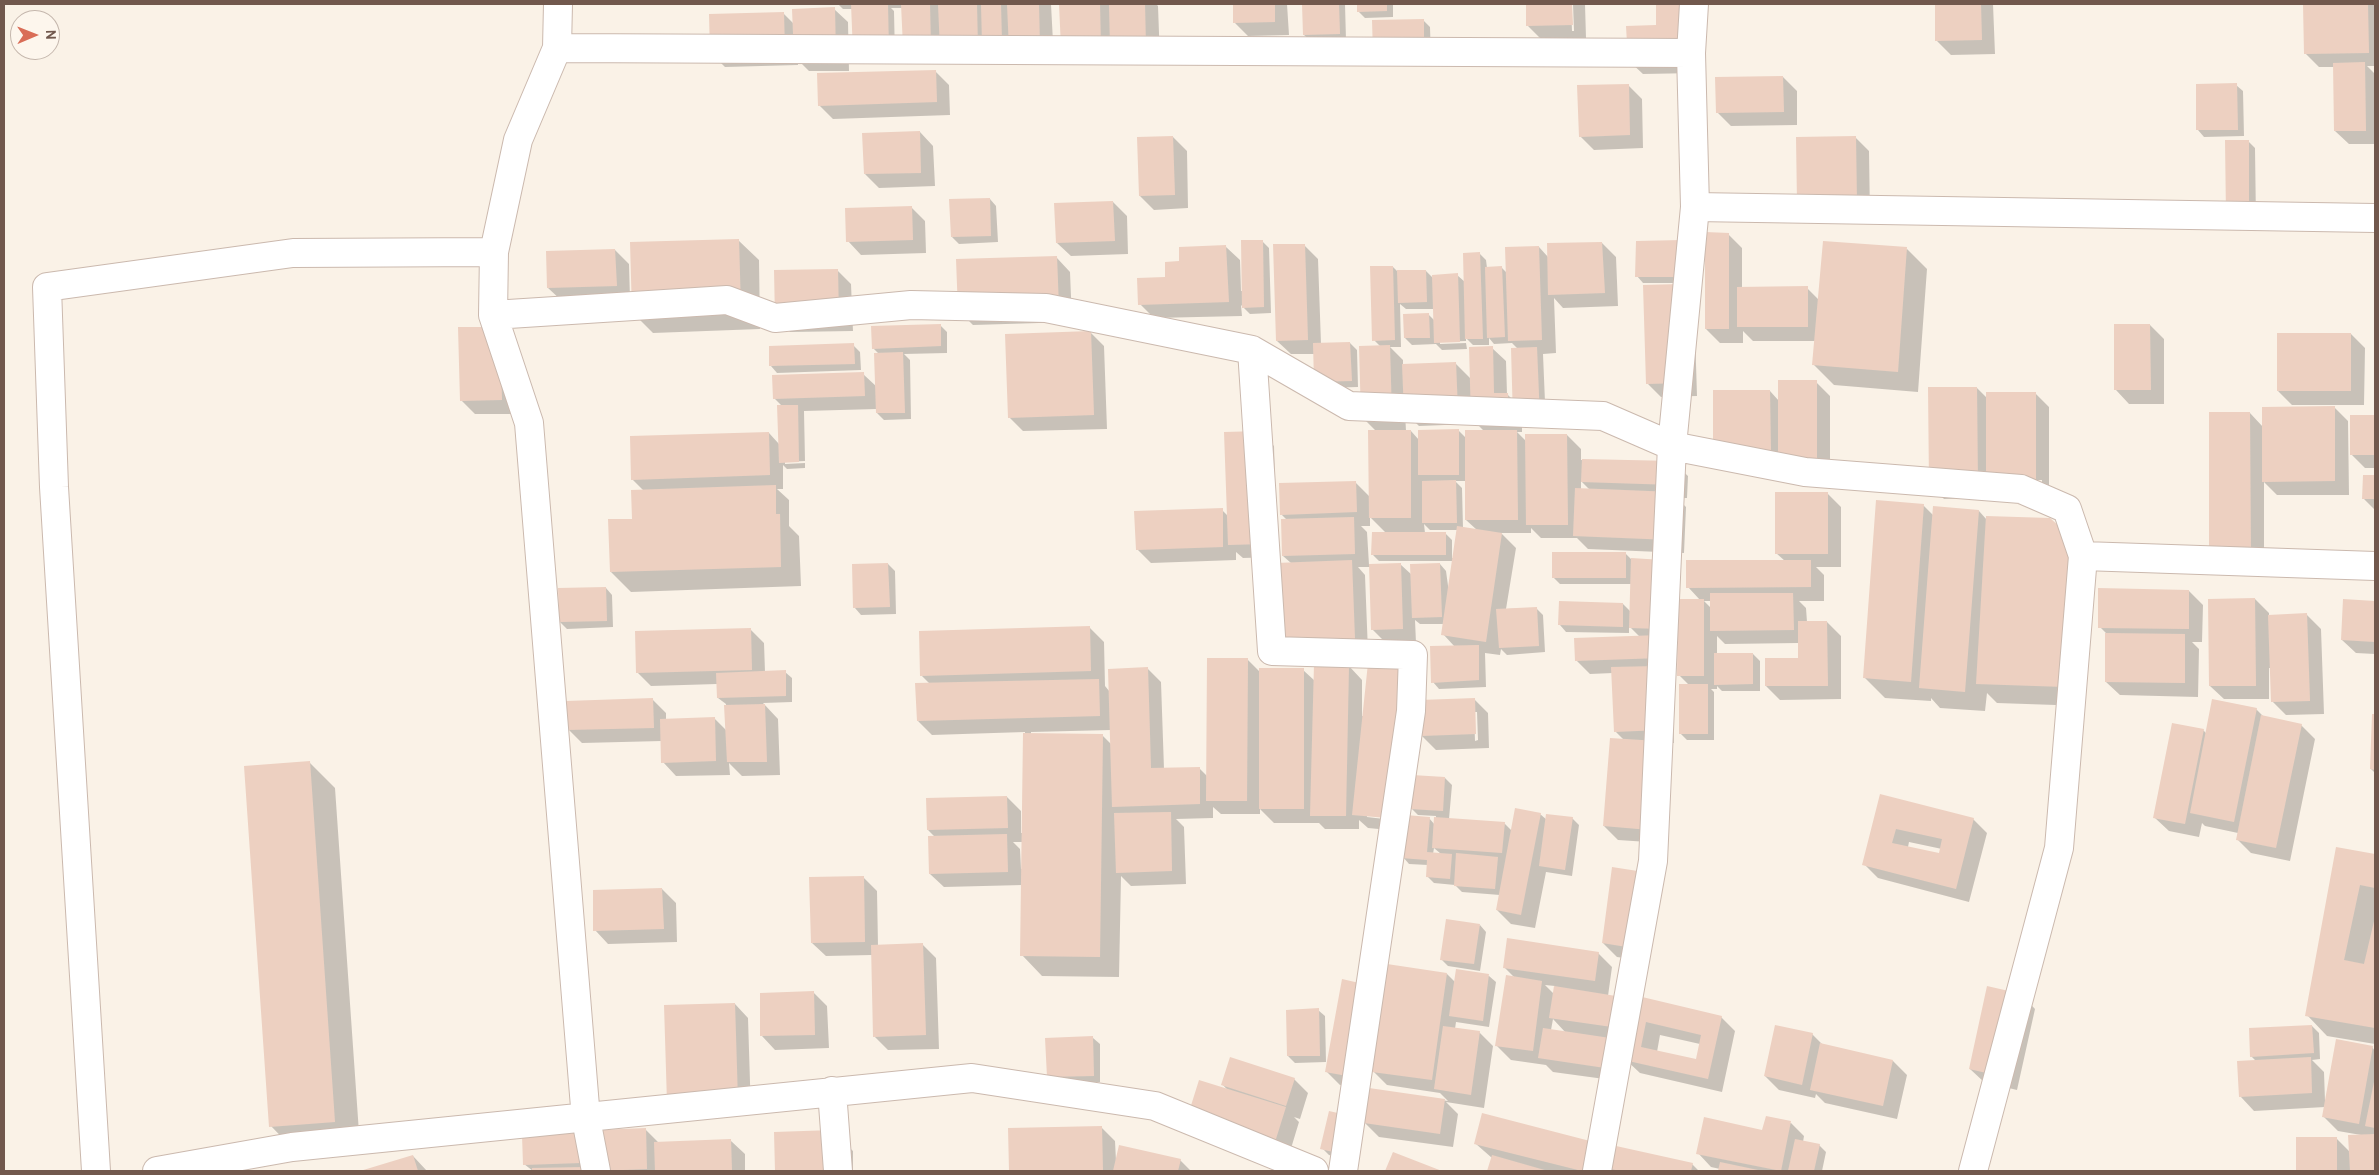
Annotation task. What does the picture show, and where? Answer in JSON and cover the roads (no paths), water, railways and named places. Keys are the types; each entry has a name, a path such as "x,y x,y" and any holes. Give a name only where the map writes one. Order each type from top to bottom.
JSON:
{"street":[{"path":"558,4 557,48 518,140 494,252 493,315 529,423 586,1118 596,1171"},
{"path":"1597,1171 1653,861 1672,446 1695,207 1691,53 1694,4"},
{"path":"557,48 1691,53"},
{"path":"1695,207 2375,218"},
{"path":"96,1171 54,487 47,287 293,253 494,252"},
{"path":"493,315 727,300 775,318 911,304 1046,308 1252,350 1349,406 1603,416 1672,446 1805,472 2021,489 2067,509 2083,556 2059,848 1973,1171"},
{"path":"1252,350 1272,651 1413,655 1411,711 1343,1171"},
{"path":"2083,556 2375,566"},
{"path":"157,1171 292,1147 972,1078 1154,1106 1314,1171"},
{"path":"832,1091 838,1171"}]}
